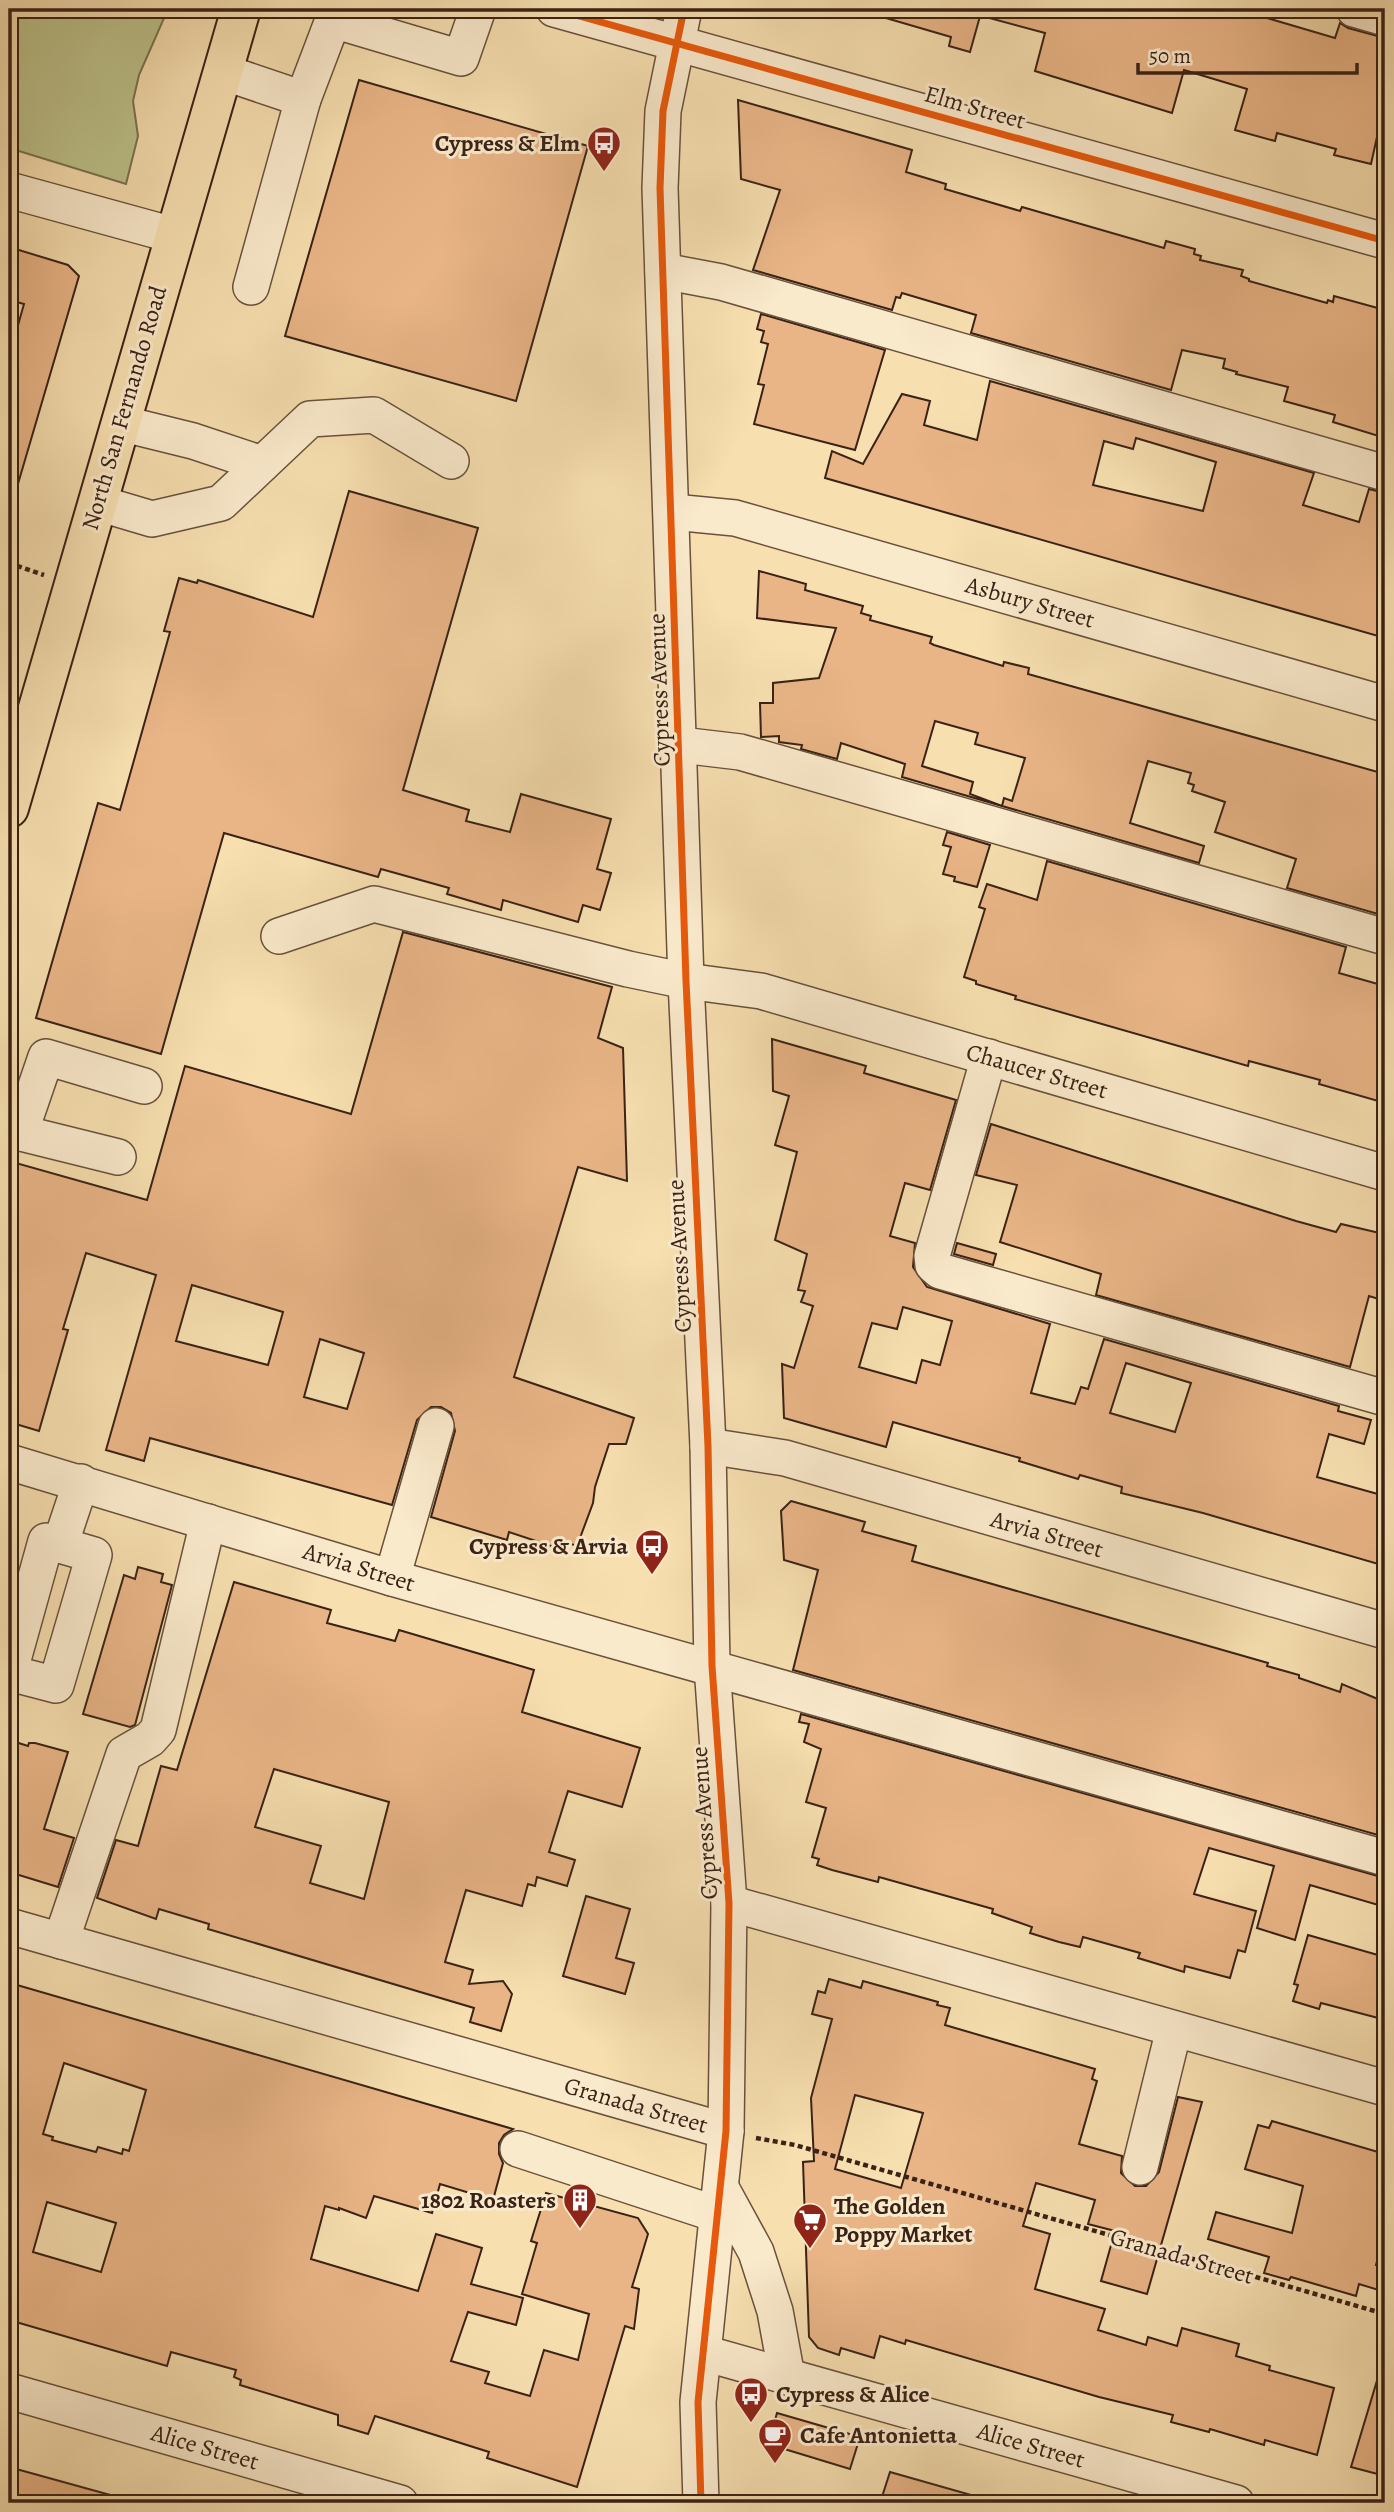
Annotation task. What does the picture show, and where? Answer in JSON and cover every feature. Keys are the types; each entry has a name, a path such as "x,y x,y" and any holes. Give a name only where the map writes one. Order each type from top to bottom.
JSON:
{"main road":[{"name":"North San Fernando Road","path":"12,787 98,503 173,235 241,9"}],"street":[{"path":"251,286 303,99 333,20 461,58 478,9"},
{"name":"Elm Street","path":"554,9 1385,241"},
{"name":"Cypress Avenue","path":"684,9 663,111 660,188 687,981 708,1446 712,1666 729,1903 726,2132 698,2402 701,2503"},
{"path":"1354,9 1385,18"},
{"path":"223,72 303,99"},
{"path":"9,190 173,235"},
{"path":"663,271 721,282 1385,473"},
{"path":"98,503 152,519 221,503 310,419 374,415 452,461"},
{"path":"120,423 193,441 262,464"},
{"name":"Asbury Street","path":"673,512 735,518 1385,704"},
{"path":"681,745 740,752 1385,937"},
{"name":"Chaucer Street","path":"279,936 374,904 628,970 761,991 1385,1172"},
{"path":"118,1157 14,1131 46,1057 144,1086"},
{"path":"989,1057 932,1256 933,1265 940,1271 1385,1398"},
{"path":"392,1578 436,1426"},
{"name":"Arvia Street","path":"708,1446 785,1458 1385,1631"},
{"name":"Arvia Street","path":"9,1462 392,1578 712,1666 1385,1858"},
{"path":"60,1545 80,1482"},
{"path":"61,1941 124,1754 150,1739 158,1730 208,1521"},
{"path":"46,1541 60,1545 94,1555 56,1685 9,1674 46,1541"},
{"path":"729,1903 1385,2088"},
{"name":"Granada Street","path":"9,1926 726,2132"},
{"path":"1139,2167 1174,2029"},
{"path":"518,2148 720,2202 756,2252 775,2311 787,2377"},
{"name":"Alice Street","path":"704,2353 1237,2503"},
{"name":"Alice Street","path":"9,2391 400,2503"}],"green space":[{"path":"9,9 168,9 139,75 133,101 138,136 126,184 9,148"}],"building":[{"path":"880,9 982,9 970,52 949,46 951,37 879,16"},
{"path":"983,9 1259,9 1257,15 1335,38 1340,23 1348,28 1385,38 1385,101 1371,164 1334,155 1336,149 1277,133 1275,141 1235,130 1247,89 1184,70 1172,113 1035,71 1045,33 982,16"},
{"path":"359,80 588,146 516,401 285,336"},
{"path":"738,100 912,150 906,172 946,184 945,189 1020,211 1022,207 1164,248 1166,241 1195,249 1194,254 1201,256 1200,260 1243,270 1241,276 1249,281 1327,303 1328,300 1333,302 1334,296 1385,310 1385,438 1333,422 1335,415 1284,401 1288,387 1236,374 1237,372 1223,368 1225,359 1182,350 1171,390 971,333 976,315 902,293 900,298 896,297 892,310 753,270 780,190 741,179"},
{"path":"9,247 68,265 79,276 15,494 9,494 9,357 24,304 13,301 15,295 9,293"},
{"path":"761,314 885,350 855,450 754,424 764,385 758,384 768,344 761,342 764,331 757,329"},
{"path":"990,381 1314,473 1303,505 1359,522 1369,489 1385,493 1385,638 825,478 832,451 863,464 902,394 930,401 924,425 977,440","holes":["1136,438 1216,462 1203,511 1093,485 1104,441 1133,449"]},
{"path":"349,491 478,528 403,790 469,810 466,821 510,832 521,794 611,819 597,869 611,873 600,910 583,905 578,922 503,900 501,910 447,894 449,888 381,869 378,877 224,833 161,1054 36,1018 98,803 120,810 170,632 164,631 179,578 197,583 198,580 313,617"},
{"path":"759,571 806,584 805,590 863,606 861,613 871,616 870,620 932,637 930,643 934,645 1003,666 1004,662 1029,668 1028,674 1385,774 1385,916 1287,888 1296,859 1215,832 1225,802 1192,791 1194,785 1188,783 1191,773 1148,761 1130,823 1204,846 1199,863 1002,806 902,777 905,764 841,743 837,759 801,749 802,745 779,742 779,736 761,737 760,703 773,703 773,683 819,678 836,628 757,618","holes":["935,721 978,733 975,744 1025,758 1012,801 1004,798 1002,806 970,794 973,782 922,766"]},
{"path":"947,832 990,845 977,887 954,881 955,877 943,874 951,847 943,845"},
{"path":"1047,861 1346,947 1339,973 1385,986 1385,1103 1319,1084 1320,1080 1249,1061 1248,1066 1015,999 1016,996 976,984 976,981 964,977 985,909 979,907 987,884 1037,900"},
{"path":"403,932 612,987 598,1038 623,1048 627,1181 578,1167 514,1377 634,1418 626,1444 609,1444 595,1487 593,1503 577,1546 560,1540 557,1548 509,1532 507,1540 431,1517 455,1431 451,1413 441,1407 431,1407 417,1420 392,1505 150,1438 144,1461 106,1450 156,1275 86,1253 63,1329 68,1330 39,1431 9,1422 9,1161 147,1200 185,1066 351,1114","holes":["192,1285 283,1312 268,1365 176,1341","320,1339 364,1353 347,1409 304,1397"]},
{"path":"772,1039 866,1066 864,1073 956,1100 930,1190 905,1183 890,1236 915,1243 913,1267 927,1287 1050,1324 1031,1393 1075,1404 1081,1387 1088,1389 1104,1339 1339,1406 1338,1411 1371,1420 1364,1444 1329,1434 1317,1477 1385,1496 1385,1566 1203,1513 1121,1493 1122,1487 1080,1475 1078,1479 1019,1461 1020,1458 893,1422 886,1447 784,1418 782,1364 794,1368 813,1306 801,1302 805,1291 798,1290 807,1254 775,1240 797,1152 775,1145 789,1096 773,1091","holes":["903,1307 952,1321 940,1365 922,1360 916,1383 859,1367 872,1323 897,1329","1126,1363 1191,1383 1175,1432 1110,1413"]},
{"path":"991,1124 1296,1221 1336,1232 1341,1224 1384,1234 1385,1301 1369,1296 1350,1367 1096,1295 1101,1274 1000,1242 1017,1185 976,1175"},
{"path":"957,1243 996,1254 993,1265 954,1254"},
{"path":"791,1501 865,1522 862,1531 916,1546 912,1561 1268,1663 1267,1666 1299,1675 1299,1678 1340,1692 1342,1684 1385,1702 1385,1837 793,1670 818,1570 784,1560 781,1511"},
{"path":"138,1567 163,1574 161,1582 172,1585 135,1725 130,1727 83,1714 124,1575 135,1579"},
{"path":"234,1582 331,1610 327,1623 395,1641 399,1630 534,1670 522,1712 640,1748 622,1807 568,1791 549,1852 575,1860 567,1886 537,1877 535,1886 528,1884 522,1906 466,1890 445,1962 473,1970 469,1984 503,1981 512,1994 501,2031 470,2022 474,2008 208,1929 209,1924 159,1909 156,1919 97,1898 116,1840 138,1846 161,1766 177,1770","holes":["274,1769 389,1802 364,1899 310,1883 321,1846 255,1827"]},
{"path":"801,1714 1385,1878 1385,1907 1310,1885 1295,1940 1257,1928 1274,1866 1209,1848 1194,1894 1256,1911 1245,1952 1238,1950 1230,1978 1185,1966 1184,1972 1138,1958 1140,1953 1083,1937 1080,1947 1059,1942 1030,1933 1032,1927 992,1913 993,1909 879,1877 878,1882 832,1870 817,1865 819,1859 812,1857 826,1808 806,1802 821,1749 804,1742 809,1724 799,1722"},
{"path":"9,1740 28,1746 29,1743 35,1743 68,1752 44,1829 74,1838 58,1887 9,1872"},
{"path":"586,1896 630,1909 616,1958 634,1963 625,1994 563,1976"},
{"path":"1308,1935 1385,1957 1385,2003 1382,2019 1321,2003 1319,2009 1293,2001 1298,1985 1294,1984"},
{"path":"829,1979 861,1988 863,1981 938,2002 937,2005 950,2008 945,2025 1095,2069 1092,2079 1097,2081 1079,2144 1122,2156 1121,2173 1135,2186 1146,2186 1159,2172 1178,2097 1202,2102 1147,2294 1101,2281 1115,2231 1088,2224 1095,2200 1036,2183 1023,2226 1050,2234 1035,2289 1105,2309 1098,2330 1146,2345 1148,2337 1177,2346 1182,2328 1239,2344 1236,2356 1270,2366 1269,2370 1334,2388 1317,2455 1265,2440 1264,2445 1210,2429 1209,2432 1171,2422 1173,2415 1099,2397 906,2340 905,2344 880,2336 874,2358 841,2348 839,2355 818,2348 809,2337 803,2162 814,2161 811,2098 832,2019 812,2014 818,1991 825,1993","holes":["855,2095 923,2113 901,2188 835,2169"]},
{"path":"17,1985 513,2129 504,2135 499,2143 499,2154 503,2163 493,2200 440,2184 432,2213 374,2196 366,2218 325,2206 311,2259 418,2291 436,2234 482,2248 471,2284 523,2298 516,2325 468,2312 451,2361 489,2372 485,2383 530,2396 544,2350 578,2360 589,2314 522,2294 537,2243 531,2241 546,2193 638,2218 648,2234 632,2287 639,2289 634,2329 625,2326 577,2487 487,2458 489,2452 375,2416 368,2434 338,2425 338,2415 240,2385 241,2380 234,2377 236,2370 171,2352 167,2366 9,2320 9,1989 15,1991","holes":["64,2063 146,2090 129,2151 123,2149 122,2154 98,2147 96,2152 52,2140 53,2137 43,2134","47,2202 116,2223 101,2272 33,2252"]},
{"path":"1272,2121 1385,2154 1385,2233 1376,2265 1385,2267 1385,2292 1359,2284 1356,2296 1291,2277 1289,2280 1264,2273 1269,2257 1208,2239 1216,2212 1292,2233 1303,2186 1245,2169 1258,2125 1269,2128"},
{"path":"1379,2374 1385,2375 1385,2476 1351,2467"},
{"path":"777,2413 860,2437 850,2469 768,2444"},
{"path":"9,2467 114,2496 113,2503 9,2503"},
{"path":"890,2472 978,2497 977,2503 880,2503"}],"cycle path":[{"path":"554,9 1385,241"},
{"path":"684,9 663,111 660,188 686,981 708,1446 712,1666 729,1903 726,2131 698,2402 701,2503"}],"place":[{"name":"Cypress & Elm","path":"604,173"},
{"name":"Cypress & Arvia","path":"652,1576"},
{"name":"1802 Roasters","path":"580,2230"},
{"name":"The Golden Poppy Market","path":"810,2250"},
{"name":"Cypress & Alice","path":"751,2424"},
{"name":"Cafe Antonietta","path":"775,2465"}]}
